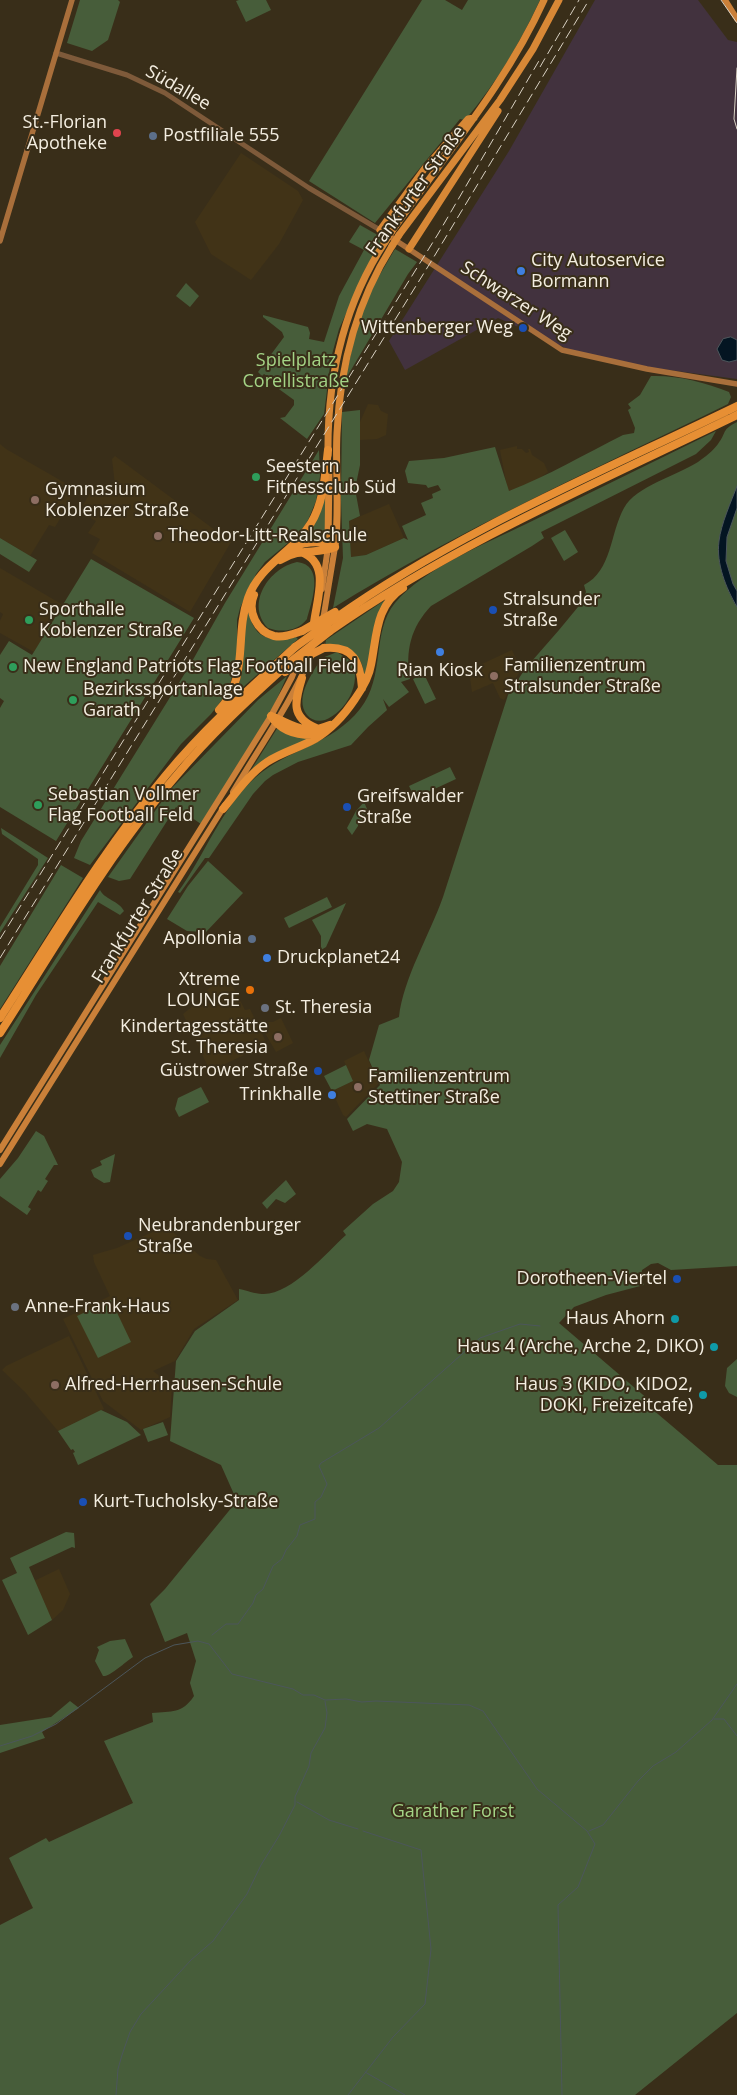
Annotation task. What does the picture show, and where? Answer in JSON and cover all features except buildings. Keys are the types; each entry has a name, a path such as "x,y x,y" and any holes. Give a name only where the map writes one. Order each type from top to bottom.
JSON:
{"highway":[{"name":"Frankfurter Straße","path":"331,547 328,450 332,383 341,337 363,281 385,242 508,68 544,0"},
{"name":"Frankfurter Straße","path":"331,547 337,433 344,365 363,302 378,268 398,236 500,100 533,49 558,0"},
{"path":"409,249 498,110 500,100"},
{"path":"380,230 425,168 468,119 475,117"},
{"path":"0,1018 100,871 132,818 193,744 242,694 295,647 359,597 367,596 473,535 737,406"},
{"path":"100,871 175,776 225,722 270,680 330,631 371,603 438,562 737,415"},
{"path":"193,744 193,737 224,705 233,692 238,677 242,621 248,597 267,568 311,523 323,486 328,450"},
{"path":"288,548 303,543 315,542 331,547"},
{"path":"331,547 299,552 281,559 259,585 253,598 252,606 257,624 266,633 284,636 302,632 335,615"},
{"path":"299,552 309,555 315,560 320,569 314,623"},
{"path":"271,716 300,735 313,735 334,723 351,706 368,678 378,621 384,606 399,590 434,570 438,562"},
{"path":"270,680 276,680 306,657 324,648 339,648 352,655 361,670 362,688"},
{"path":"302,678 296,696 298,713 307,724 322,730"},
{"path":"223,809 252,775 266,763 281,753 315,739 322,730"},
{"path":"0,1033 90,886"}],"main road":[{"path":"0,240 72,0"},
{"path":"724,0 737,19"},
{"name":"Schwarzer Weg","path":"380,230 562,350 647,369 737,384"},
{"name":"Frankfurter Straße","path":"0,1150 271,716 292,677 314,623 331,547"},
{"name":"Frankfurter Straße","path":"0,1164 278,721 302,678 318,640 328,599 331,547"}],"street":[{"name":"Südallee","path":"56,53 120,72 166,93 308,188 380,230"}],"shaded area":[{"path":"595,0 698,0 728,40 737,42 737,379 646,367 570,350 498,318 405,370 389,341 509,151"},
{"path":"241,153 298,191 303,200 279,244 251,280 211,254 195,222"},
{"path":"368,404 378,405 381,411 388,414 386,435 377,439 360,440 360,422"},
{"name":"Gymnasium Koblenzer Straße","path":"0,444 72,487 69,504 55,527 49,525 30,556 0,538"},
{"path":"517,446 517,449 522,449 526,453 530,449 532,455 544,463 548,472 537,480 508,492 500,450"},
{"name":"Theodor-Litt-Realschule","path":"115,456 231,542 190,612 92,553 100,539 88,533 96,521 83,514 86,509 82,507 94,486 102,491 105,487 115,485 112,459"},
{"path":"389,504 404,538 366,555 351,557 349,521"},
{"path":"0,568 63,605 34,652 0,633 0,621 3,614 0,612"},
{"name":"Familienzentrum Stralsunder Straße","path":"512,650 521,670 504,700 500,698 493,683 472,692 469,670"},
{"path":"228,977 245,1010 250,1009 265,1040 242,1056 210,1071 183,1014 204,997 202,994 217,982"},
{"name":"Kindertagesstätte St. Theresia","path":"281,1018 293,1043 276,1052 261,1026"},
{"name":"Familienzentrum Stettiner Straße","path":"364,1051 379,1083 346,1117 343,1115 332,1091 353,1081 344,1061"},
{"path":"166,1226 200,1256 216,1260 238,1300 194,1329 175,1361 153,1371 172,1386 170,1417 141,1430 103,1401 63,1319 110,1296 94,1262 93,1255 117,1248"},
{"name":"Alfred-Herrhausen-Schule","path":"69,1336 104,1409 58,1431 25,1392 2,1370 6,1366"},
{"path":"59,1569 70,1594 63,1610 52,1620 34,1581"}],"green space":[{"path":"80,0 118,0 120,2 108,40 92,51 67,43"},
{"path":"266,0 271,10 246,22 236,1"},
{"path":"422,0 445,0 462,10 468,0 540,0 516,47 487,92 465,120 460,119 375,223 309,181"},
{"name":"Spielplatz Corellistraße","path":"360,225 383,238 339,329 331,358 324,414 307,439 280,418 285,417 294,405 294,400 272,384 271,379 264,374 262,376 258,372 284,337 282,332 263,315 308,327 309,339 324,342 339,296 364,250 349,242"},
{"path":"395,249 417,262 345,380 358,323 375,283"},
{"path":"186,283 199,296 190,307 176,296"},
{"path":"651,376 680,378 700,382 729,392 731,397 728,404 478,526 333,608 343,558 341,500 342,412 360,410 360,465 355,489 360,516 349,521 351,557 366,555 404,538 408,540 402,526 426,515 421,503 433,498 432,494 441,490 438,485 428,488 426,485 408,483 405,471 409,461 444,458 495,447 509,491 552,472 623,435 634,433 635,428 628,410 631,408 628,404 640,395"},
{"name":"Garather Forst","path":"737,422 737,1266 671,1270 658,1263 651,1264 642,1270 641,1278 644,1285 606,1295 574,1307 559,1323 649,1400 652,1409 718,1465 737,1465 737,2013 635,2095 0,2095 0,1925 33,1908 9,1858 46,1838 49,1842 133,1803 104,1741 153,1722 152,1713 181,1709 194,1696 190,1683 196,1661 187,1633 165,1642 150,1604 165,1589 237,1501 221,1465 170,1441 176,1361 195,1331 239,1300 239,1289 259,1294 273,1293 296,1281 346,1235 343,1231 373,1204 393,1191 399,1182 402,1162 387,1129 367,1124 353,1131 347,1119 380,1085 369,1060 379,1025 399,1017 411,972 443,897 508,695 525,669 578,607 586,592 584,585 600,571 609,551 619,518 630,500 647,487 701,460 716,447 726,429"},
{"path":"716,431 711,440 696,454 541,532 544,538 431,606 419,622 411,640 408,659 410,679 401,682 409,692 389,707 383,699 387,710 351,745 298,762 265,781 253,794 209,858 205,858 180,893 178,892 223,817 244,789 269,767 324,739 349,721 360,709 373,683 383,627 395,603 407,591 438,568 456,558"},
{"path":"319,450 320,476 316,501 308,520 300,533 265,562 256,574 240,608 237,620 237,658 228,692 211,714 181,744 90,865 74,858 81,841 190,665 225,603"},
{"path":"326,481 326,541 296,544 304,537"},
{"path":"565,530 578,552 564,561 551,538"},
{"path":"0,538 37,560 29,572 0,554"},
{"name":"Bezirkssportanlage Garath","path":"91,559 194,618 56,841 0,807 0,708 4,701 0,698 0,655 9,641 32,655"},
{"path":"297,562 306,565 314,577 313,594 307,619 299,626 289,630 268,628 261,619 259,608 263,588 277,571"},
{"path":"388,598 363,684 364,674 360,660 350,652 325,646 326,640"},
{"path":"248,610 253,625 261,635 272,639 296,637 298,639 234,695 242,673 244,631"},
{"path":"337,652 352,662 355,670 353,687 350,696 339,711 325,720 315,720 307,715 302,701 303,693 322,658"},
{"path":"424,674 436,699 425,704 413,679"},
{"path":"287,676 271,712 201,824 176,807 130,879 119,881 108,877 170,790 258,700"},
{"path":"278,727 312,737 280,752 243,783"},
{"path":"450,767 456,779 415,798 409,786"},
{"path":"364,802 370,816 358,822 358,826 352,835 347,828 356,811"},
{"path":"1,828 48,858 0,933 0,927 38,865 38,859 2,834"},
{"path":"208,861 243,893 206,932 187,931 167,919 188,886"},
{"path":"61,865 83,878 0,1009 0,966"},
{"path":"100,890 124,911 120,915 98,902 36,995 0,1058 0,1045"},
{"path":"327,897 332,907 289,928 284,918"},
{"path":"346,903 326,947 321,950 321,936 312,920"},
{"path":"346,1065 353,1081 332,1091 324,1076"},
{"path":"201,1087 209,1102 179,1117 175,1109 178,1098"},
{"path":"36,1131 44,1136 58,1165 54,1165 45,1179 48,1181 41,1192 38,1190 28,1207 31,1209 27,1215 0,1196 0,1179 18,1158"},
{"path":"115,1154 110,1182 104,1183 94,1177 91,1170 102,1165 100,1161"},
{"path":"286,1180 296,1194 285,1203 276,1199 267,1209 262,1203"},
{"path":"111,1300 131,1342 98,1358 77,1316"},
{"path":"737,1359 737,1397 729,1393 725,1386 727,1368"},
{"path":"101,1410 127,1422 141,1435 78,1465 73,1453 75,1452 73,1449 71,1450 58,1431"},
{"path":"163,1422 168,1435 148,1442 143,1429"},
{"path":"66,1532 74,1533 75,1548 72,1547 29,1567 52,1620 28,1635 2,1580 17,1573 10,1558"},
{"path":"125,1639 133,1657 113,1672 103,1676 95,1661 99,1650 97,1647 110,1641"},
{"path":"70,1701 79,1708 42,1732 45,1738 0,1753 0,1725 51,1717"}],"water":[{"path":"731,337 737,340 737,360 729,362 722,360 717,349 723,339"},
{"path":"737,486 737,508 727,537 726,561 737,591 737,607 720,567 718,550 726,513"}],"waterway":[{"path":"212,1635 226,1624 238,1624 253,1603 256,1595 263,1589 273,1566 282,1559 286,1550 297,1536 300,1525 315,1519 315,1502 321,1497 327,1484 319,1466 321,1463 379,1428 480,1338 520,1324 540,1326"},
{"path":"0,1746 32,1736 56,1724 145,1658 174,1645 198,1641 209,1644 232,1674 293,1689 303,1695 314,1695 325,1700 346,1699 362,1702 469,1705 483,1711 537,1789 587,1831 595,1844 578,1887 558,1905 562,2095"},
{"path":"589,1831 603,1825 638,1781 653,1766 676,1752 712,1720 737,1684"},
{"path":"116,2095 118,2069 122,2055 130,2032 141,2014 191,1960 213,1941 247,1894 261,1865 279,1836 295,1805 295,1797 309,1766 311,1753 325,1728 327,1713 325,1701"},
{"path":"714,1719 724,1719 737,1736"},
{"path":"297,1802 329,1820 358,1829"},
{"path":"348,2095 393,2037 425,2004 431,1949 421,1850 363,1831"},
{"path":"365,2072 405,2095"}],"tram line":[{"path":"721,0 737,23"},
{"path":"737,68 734,119 737,129"}],"railway":[{"path":"540,67 579,0"},
{"path":"0,958 432,260 589,0"},
{"path":"0,939 438,234 540,59"}],"place":[{"name":"St.-Florian Apotheke","path":"117,133"},
{"name":"Postfiliale 555","path":"153,136"},
{"name":"City Autoservice Bormann","path":"521,271"},
{"name":"Wittenberger Weg","path":"523,328"},
{"name":"Seestern Fitnessclub Süd","path":"256,477"},
{"name":"Gymnasium Koblenzer Straße","path":"35,500"},
{"name":"Theodor-Litt-Realschule","path":"158,536"},
{"name":"Stralsunder Straße","path":"493,610"},
{"name":"Sporthalle Koblenzer Straße","path":"29,620"},
{"name":"Rian Kiosk","path":"440,652"},
{"name":"New England Patriots Flag Football Field","path":"13,667"},
{"name":"Familienzentrum Stralsunder Straße","path":"494,676"},
{"name":"Bezirkssportanlage Garath","path":"73,700"},
{"name":"Sebastian Vollmer Flag Football Feld","path":"38,805"},
{"name":"Greifswalder Straße","path":"347,807"},
{"name":"Apollonia","path":"252,939"},
{"name":"Druckplanet24","path":"267,958"},
{"name":"Xtreme LOUNGE","path":"250,990"},
{"name":"St. Theresia","path":"265,1008"},
{"name":"Kindertagesstätte St. Theresia","path":"278,1037"},
{"name":"Güstrower Straße","path":"318,1071"},
{"name":"Familienzentrum Stettiner Straße","path":"358,1087"},
{"name":"Trinkhalle","path":"332,1095"},
{"name":"Neubrandenburger Straße","path":"128,1236"},
{"name":"Dorotheen-Viertel","path":"677,1279"},
{"name":"Anne-Frank-Haus","path":"15,1307"},
{"name":"Haus Ahorn","path":"675,1319"},
{"name":"Haus 4 (Arche, Arche 2, DIKO)","path":"714,1347"},
{"name":"Alfred-Herrhausen-Schule","path":"55,1385"},
{"name":"Haus 3 (KIDO, KIDO2, DOKI, Freizeitcafe)","path":"703,1395"},
{"name":"Kurt-Tucholsky-Straße","path":"83,1502"}]}
